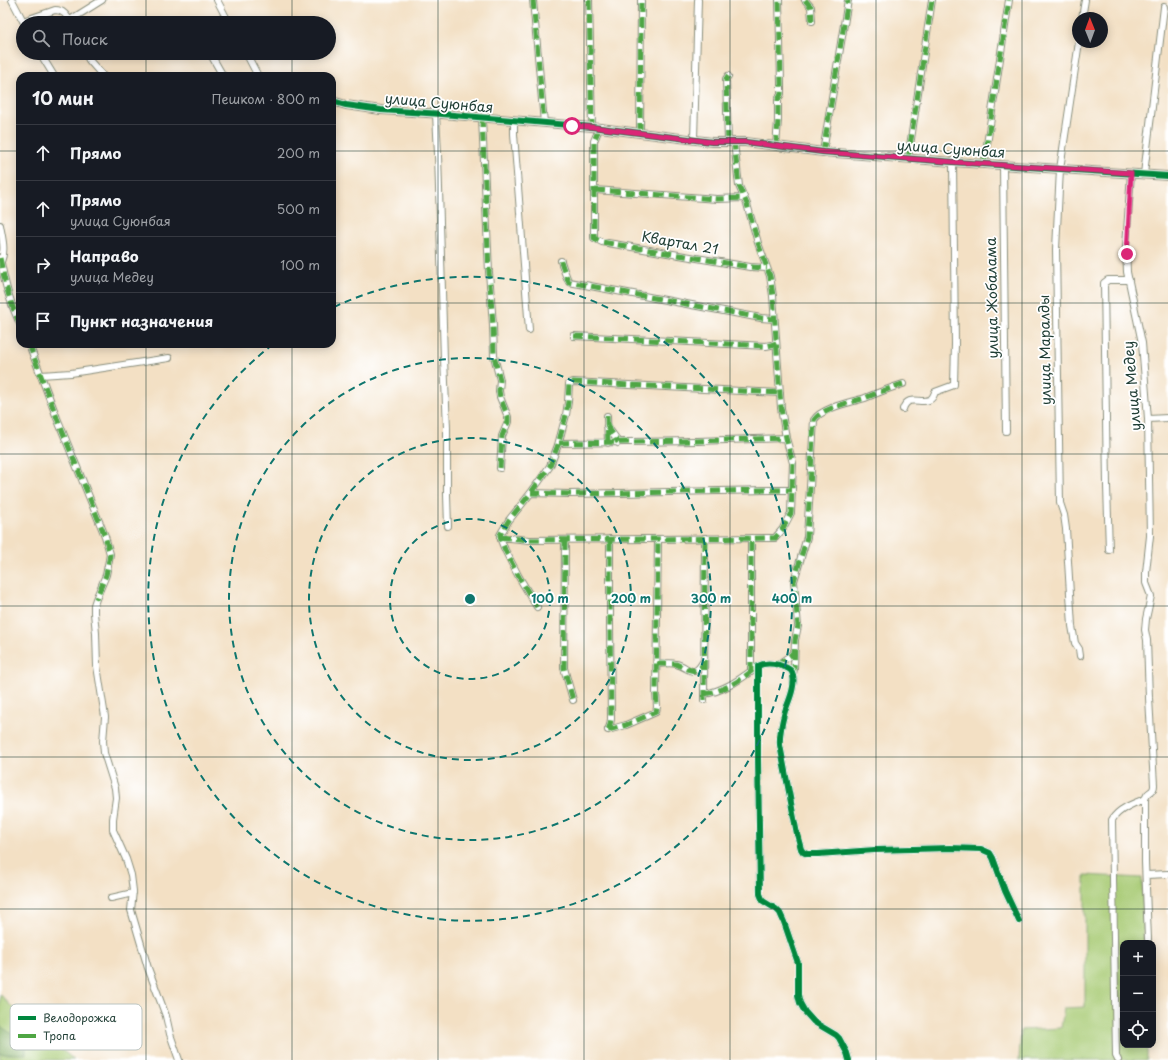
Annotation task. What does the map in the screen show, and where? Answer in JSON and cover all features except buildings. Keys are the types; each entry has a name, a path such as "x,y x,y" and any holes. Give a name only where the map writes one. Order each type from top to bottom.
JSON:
{"street":[{"path":"12,0 20,16"},
{"path":"79,16 102,0"},
{"path":"217,0 225,16"},
{"path":"533,0 544,123"},
{"path":"589,0 596,128 594,141 594,190 710,198 744,198"},
{"path":"640,133 641,0"},
{"path":"694,139 698,0"},
{"path":"776,146 778,100 781,94 779,0"},
{"path":"805,0 811,7 812,21"},
{"path":"823,152 848,0"},
{"path":"908,159 932,0"},
{"path":"984,164 1008,0"},
{"path":"1083,12 1085,0"},
{"path":"1144,174 1164,7"},
{"path":"39,16 55,10 60,10 67,16"},
{"name":"улица Маралды","path":"1078,48 1060,169 1056,249 1060,503 1066,529 1072,626 1075,643 1079,649 1080,656"},
{"path":"44,60 52,72"},
{"path":"89,60 100,72"},
{"path":"214,60 221,72"},
{"path":"250,60 256,72"},
{"path":"500,538 529,540 610,540 775,538 778,536 791,513 793,462 786,438 781,408 770,276 758,243 747,204 739,186 731,142 726,79 728,76"},
{"name":"улица Суюнбая","path":"336,102 381,110 596,128 712,142 745,142 823,152 1004,166 1168,176"},
{"path":"436,114 447,428 448,526"},
{"path":"482,118 494,356 500,380 500,397 508,416 508,422 502,436 500,468"},
{"path":"514,121 529,330"},
{"path":"903,409 905,404 912,400 928,401 935,392 954,385 953,162"},
{"name":"улица Жобалама","path":"1004,166 1006,431"},
{"name":"улица Медеу","path":"1131,173 1126,246 1127,272 1142,343 1148,419 1150,536 1146,582 1151,596 1145,630 1148,640 1149,705 1154,789 1146,795 1145,799"},
{"name":"Квартал 21","path":"594,190 593,233 594,238 602,242 750,267 767,268"},
{"path":"0,225 3,243 3,256 0,260 8,293 16,316"},
{"path":"561,261 569,282 761,318 774,319"},
{"path":"1109,550 1104,283 1108,280 1129,280"},
{"path":"574,336 766,346 776,343"},
{"path":"31,348 105,536 110,554 106,575 94,605 97,666 105,717 103,741 104,753 116,793 113,830 126,859 133,882 131,910 148,968 166,1016 170,1034 179,1060"},
{"path":"41,375 92,370 169,358"},
{"path":"538,607 519,577 500,538 502,531 509,520 550,466 559,443 566,415 569,384 571,382 780,394"},
{"path":"903,384 837,406 820,414 814,420 807,537 794,581 798,626 794,651 793,685 791,697 780,731 780,745 797,834 801,849 807,854 875,850 950,848 981,849 990,853 993,858 1005,891 1020,922"},
{"path":"607,416 608,443"},
{"path":"1148,419 1168,418"},
{"path":"607,426 618,442"},
{"path":"559,443 786,438"},
{"path":"531,493 570,494 792,490"},
{"path":"705,538 704,697 732,685 761,664 768,663 789,668 793,674"},
{"path":"750,672 751,538"},
{"path":"610,540 611,719 608,730 626,725 656,712 658,539"},
{"path":"566,540 564,668 573,700"},
{"path":"777,665 790,656 794,651"},
{"path":"657,664 676,664 690,671 695,671 701,667 704,661"},
{"path":"758,666 760,894 763,901 780,913 786,928 798,963 798,996 804,1012 814,1022 836,1035 847,1052 850,1060"},
{"path":"1118,1060 1116,1056 1112,820 1124,809 1145,799 1148,939"},
{"path":"1146,875 1168,874"},
{"path":"111,898 133,892"}],"green space":[{"path":"1085,875 1142,878 1144,940 1120,940 1120,1048 1147,1048 1147,1060 1019,1060 1021,1030 1061,1028 1064,1008 1085,1007"},
{"path":"0,994 10,1005 10,1050 62,1050 74,1060 0,1060"},
{"path":"0,1026 10,1033 10,1050 26,1050 26,1054 0,1054"}],"marked path":[{"path":"533,0 544,123"},
{"path":"589,0 592,127"},
{"path":"640,133 641,0"},
{"path":"776,146 778,100 781,94 779,0"},
{"path":"805,0 811,7 812,21"},
{"path":"823,152 848,0"},
{"path":"908,159 932,0"},
{"path":"984,164 1009,0"},
{"path":"728,76 726,79 728,142"},
{"path":"482,118 494,356 500,380 500,397 508,417 508,422 502,436 500,468"},
{"path":"599,129 594,141 594,238 602,242 750,267 767,268"},
{"path":"500,537 529,540 775,538 782,530 791,513 793,463 786,438 781,408 773,296 770,276 758,243 747,204 739,186 734,142"},
{"path":"595,190 717,199 744,198"},
{"path":"0,258 8,292 16,315"},
{"path":"561,261 569,282 761,318 774,319"},
{"path":"574,336 766,346 776,343"},
{"path":"31,348 105,536 110,554 106,575 96,599"},
{"path":"537,607 505,550 500,535 509,520 550,466 558,445 566,415 569,384 573,382 780,393"},
{"path":"793,674 795,640 798,626 794,581 807,537 814,420 823,412 830,409 903,384"},
{"path":"607,416 608,443"},
{"path":"607,426 618,443"},
{"path":"559,443 786,438"},
{"path":"531,493 570,494 792,490"},
{"path":"704,700 705,538"},
{"path":"751,538 751,672"},
{"path":"608,730 611,719 610,539"},
{"path":"608,730 626,725 656,712 658,539"},
{"path":"565,540 564,668 573,700"},
{"path":"777,665 790,656 794,651"},
{"path":"657,664 676,664 695,671 701,667 704,661"},
{"path":"704,694 718,691 742,678 753,670"}],"cycle path":[{"path":"336,102 381,110 592,127 712,142 745,142 823,152 1168,176"},
{"path":"849,1060 839,1038 814,1022 805,1012 800,1003 798,995 798,963 784,922 780,913 763,901 760,894 758,666 768,663 779,665 789,669 793,676 794,681 792,692 781,728 780,745 797,834 803,852 807,854 818,854 875,850 950,848 981,849 990,853 993,858 1005,891 1019,921"}],"route":[{"path":"572,126 671,136 712,142 745,142 823,152 1131,173 1126,246 1127,254"}]}
